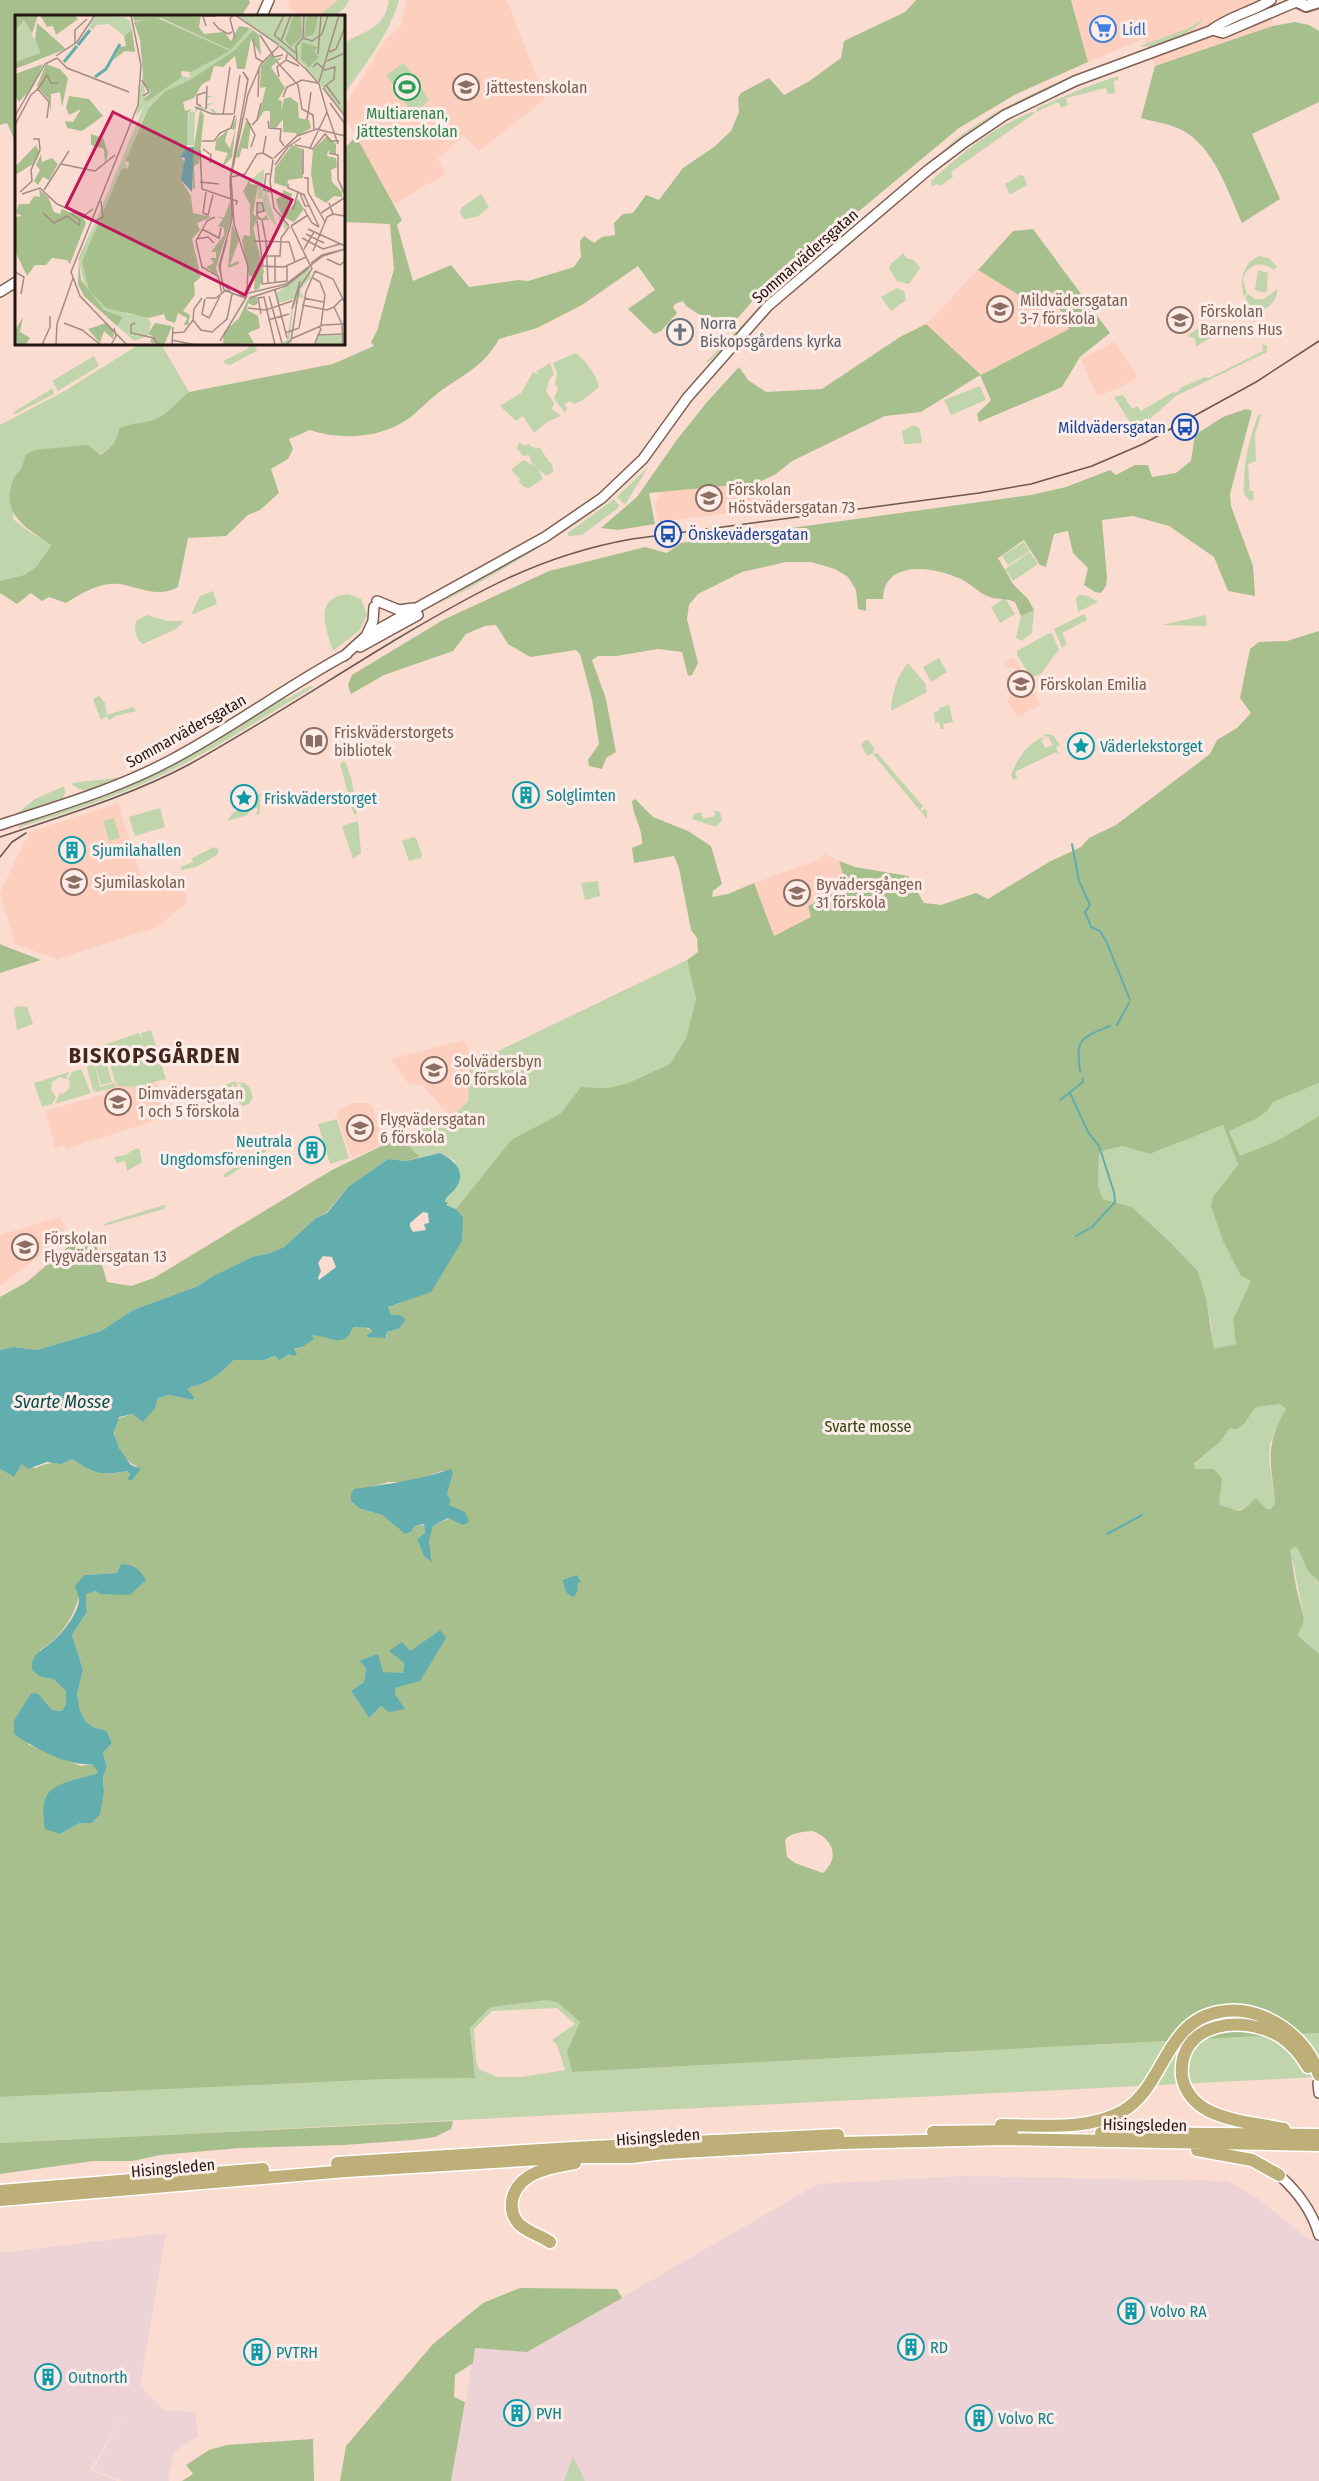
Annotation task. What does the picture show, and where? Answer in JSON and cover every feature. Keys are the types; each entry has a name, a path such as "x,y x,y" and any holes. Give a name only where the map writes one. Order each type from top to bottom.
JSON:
{"highway":[{"path":"981,2131 990,2125 1090,2122 1115,2115 1142,2094 1171,2045 1184,2030 1201,2019 1220,2012 1250,2012 1273,2020 1301,2042 1319,2082"},
{"path":"1316,2139 1232,2119 1208,2110 1193,2100 1188,2092 1183,2082 1182,2063 1188,2048 1205,2032 1231,2023 1252,2025 1274,2033 1294,2047 1319,2082"},
{"name":"Hisingsleden","path":"0,2191 186,2174 420,2157 812,2136 981,2131 1316,2139"},
{"name":"Hisingsleden","path":"0,2200 346,2171 880,2141 1316,2139"},
{"path":"1134,2141 1146,2147 1183,2148 1234,2155 1259,2163 1279,2175"},
{"path":"550,2242 524,2228 517,2221 512,2207 515,2192 525,2180 535,2173 584,2163 591,2158"}],"main road":[{"path":"1295,1 1309,6 1319,2"}],"street":[{"path":"262,15 269,0"},
{"name":"Sommarvädersgatan","path":"344,656 366,636 441,596 572,520 620,482 643,459 694,389 768,306 956,148 1037,98 1075,81 1212,30 1219,22 1254,10 1271,0"},
{"name":"Sommarvädersgatan","path":"1212,30 1223,33 1295,1"},
{"path":"0,292 15,283"},
{"name":"Sommarvädersgatan","path":"0,825 110,788 150,771 200,744 344,656 423,612 441,596"},
{"path":"366,636 373,621 375,604 399,610 421,607"},
{"path":"1279,2175 1307,2206 1319,2235"}],"shaded area":[{"path":"289,0 338,0 320,15 299,15 290,9"},
{"name":"Jättestenskolan","path":"406,0 507,0 545,99 479,151 464,136 438,158 445,174 393,205 345,118 345,105 386,39 401,25"},
{"path":"1071,0 1272,0 1273,26 1155,66 1144,39 1088,62"},
{"name":"Mildvädersgatan 3-7 förskola","path":"978,270 1019,295 1052,292 1070,329 981,375 926,324"},
{"name":"Mildvädersgatan 3-7 förskola","path":"1114,342 1138,377 1118,389 1097,396 1081,359"},
{"name":"Förskolan Höstvädersgatan 73","path":"757,483 761,509 658,522 655,505 661,492"},
{"name":"Förskolan Emilia","path":"1014,657 1040,705 1018,717 1007,701 1013,689 1016,668 1006,667 1004,663"},
{"name":"Sjumilaskolan","path":"118,803 144,887 179,877 188,901 158,927 57,959 15,944 0,893 29,832"},
{"name":"Byvädersgången 31 förskola","path":"825,854 839,861 846,884 844,888 808,906 811,917 773,937 754,883 818,860"},
{"name":"Solvädersbyn 60 förskola","path":"464,1040 471,1054 468,1101 451,1117 424,1087 407,1082 391,1059"},
{"name":"Dimvädersgatan 1 och 5 förskola","path":"153,1070 166,1117 66,1149 64,1145 55,1148 45,1111 105,1094 103,1086"},
{"name":"Flygvädersgatan 6 förskola","path":"351,1103 371,1103 384,1144 351,1158 336,1112"},
{"name":"Förskolan Flygvädersgatan 13","path":"60,1217 66,1229 44,1252 0,1286 0,1235"},
{"path":"963,2176 1227,2181 1259,2199 1309,2240 1319,2240 1319,2481 451,2481 475,2348 527,2352 818,2184"},
{"path":"166,2233 140,2386 164,2410 195,2412 198,2436 175,2451 168,2476 169,2481 123,2481 93,2470 125,2412 90,2470 117,2481 0,2481 0,2253"}],"green space":[{"path":"0,0 249,0 250,3 242,15 15,15 15,141 7,123 0,125"},
{"path":"338,0 349,0 337,13 320,15"},
{"path":"386,0 399,0 395,13 376,49 345,93 345,42 378,24 383,18 389,1"},
{"path":"916,0 1071,0 1088,62 1016,94 959,128 823,241 777,273 722,336 718,331 702,324 702,316 686,306 683,301 675,304 673,307 677,313 661,331 654,334 628,309 655,290 638,266 582,305 537,328 499,339 479,364 400,424 362,436 335,436 310,430 289,439 293,449 288,459 271,469 279,493 260,510 248,515 226,536 188,538 178,587 160,592 109,584 92,589 66,603 49,597 42,601 31,593 17,604 0,593 0,581 24,575 36,567 51,545 18,519 10,503 13,480 23,465 25,455 35,450 88,445 100,455 113,444 119,429 156,419 189,392 333,364 374,346 371,342 377,331 394,269 390,224 345,222 345,148 356,136 402,220 397,225 413,281 451,265 469,287 518,280 528,281 574,267 581,257 580,241 584,236 594,243 602,237 615,235 614,223 623,214 633,213 646,195 659,200 683,168 714,147 731,131 739,112 738,98 741,93 769,78 784,95 808,82 841,58 844,41 905,12"},
{"path":"1203,19 1193,29 1174,39 1154,46 1140,46 1187,29"},
{"path":"1295,22 1309,25 1319,31 1319,102 1252,134 1280,199 1242,223 1219,171 1203,147 1182,130 1141,118 1155,66 1273,26"},
{"name":"Multiarenan, Jättestenskolan","path":"404,63 429,99 409,115 410,110 386,75"},
{"path":"1106,63 1023,101 938,156 974,126 995,113 1040,90"},
{"path":"1118,76 1118,80 1114,81 1115,93 1108,94 1106,88 1066,98 1068,105 1061,108 1058,102 1036,112 1037,108"},
{"path":"1032,112 1035,113 951,172 953,177 940,186 938,184 932,186 931,181 978,142"},
{"path":"1020,175 1024,176 1027,185 1009,194 1005,184"},
{"path":"481,194 489,207 477,217 464,219 460,213 461,208"},
{"path":"889,197 772,296 724,347 706,362 775,291"},
{"path":"1033,229 1110,333 1080,357 1062,387 979,422 977,414 991,400 980,375 921,412 885,416 792,461 776,474 757,483 649,493 655,524 618,530 601,528 637,497 676,441 739,367 748,380 766,392 822,389 900,337 926,324 981,375 1069,329 1052,292 1019,295 978,270 1013,231"},
{"path":"903,253 906,258 914,260 920,268 909,284 897,281 889,268"},
{"path":"1259,256 1269,258 1277,267 1274,270 1264,265 1251,267 1243,280 1247,294 1244,296 1242,278 1249,263"},
{"path":"1258,270 1268,273 1265,293 1255,290"},
{"path":"897,288 904,291 906,300 891,311 881,297"},
{"path":"1277,289 1277,295 1273,301 1262,311 1252,309 1245,298 1248,294 1255,299 1264,299"},
{"path":"1204,324 1206,332 1213,336 1196,347 1195,339 1187,336"},
{"path":"1262,344 1267,346 1267,352 1176,396 1144,424 1133,427 1114,397 1123,395 1132,409 1137,406 1141,411 1173,392 1179,391 1180,388 1205,377 1209,378 1263,351"},
{"path":"138,345 162,345 189,392 156,419 120,429 112,444 99,455 35,450 18,471 13,519 31,533 51,544 36,567 24,575 0,581 0,425 63,392"},
{"path":"248,345 254,345 257,351 230,365 223,361 249,348"},
{"path":"575,353 590,368 599,387 583,400 574,404 570,401 565,404 567,408 565,413 554,398 558,388 555,384 557,373 553,363"},
{"path":"94,356 99,366 58,391 52,381"},
{"path":"550,363 554,375 550,378 546,391 554,403 552,409 561,416 547,422 534,433 523,416 516,421 500,406 521,393 533,372 538,374 536,370"},
{"path":"980,386 986,400 951,415 944,400"},
{"path":"53,388 54,394 15,414 12,413"},
{"path":"1246,409 1252,411 1230,494 1231,506 1253,566 1255,596 1228,591 1214,557 1169,526 1133,516 1102,520 1107,578 1106,586 1101,593 1084,585 1088,568 1073,553 1068,531 1054,534 1046,567 1040,565 1024,540 998,558 1013,584 1028,599 1034,610 1021,616 1015,602 988,597 961,579 938,571 913,569 901,571 892,577 886,586 883,599 866,599 866,611 858,609 856,590 848,577 835,569 811,562 786,562 742,572 698,594 689,605 687,619 698,663 692,675 688,676 682,652 658,649 616,656 598,656 592,660 606,699 616,752 606,758 602,769 589,766 588,760 599,744 592,699 580,654 576,650 530,657 508,644 496,625 485,626 466,634 453,651 384,675 351,694 348,685 352,675 443,620 549,571 645,547 667,553 681,543 1031,495 1066,487 1110,470 1116,475 1135,465 1148,465 1152,477 1176,473 1191,461 1195,435 1223,417"},
{"path":"1259,414 1261,415 1255,435 1256,461 1248,464 1250,491 1253,491 1254,499 1250,501 1244,494 1245,463"},
{"path":"911,426 920,429 922,443 904,444 902,431"},
{"path":"519,442 524,446 529,444 540,448 552,463 553,472 546,476 531,462 529,455 523,456 517,448"},
{"path":"523,460 537,467 543,479 529,488 519,482 520,479 511,470"},
{"path":"648,467 625,505 617,497"},
{"path":"610,496 602,505 561,534 440,603 558,534"},
{"path":"614,499 619,505 618,508 582,535 568,536 568,533"},
{"path":"1024,542 1030,551 1008,565 1002,556"},
{"path":"1030,552 1038,564 1013,581 1005,569"},
{"path":"213,591 217,604 191,615 200,596"},
{"path":"348,594 361,599 367,615 360,630 333,651 325,625 326,608 337,596"},
{"path":"1079,595 1088,596 1098,602 1078,612 1076,598"},
{"path":"1005,598 1015,614 1000,623 991,607"},
{"path":"1034,610 1032,633 1022,641 1016,638 1021,616"},
{"path":"1084,614 1087,620 1062,633 1067,644 1062,648 1054,629"},
{"path":"147,615 167,621 184,621 176,629 143,644 137,636 135,626 137,620"},
{"path":"1206,615 1207,626 1162,625"},
{"name":"Svarte mosse","path":"1319,631 1319,1083 1273,1102 1258,1118 1229,1131 1240,1156 1277,1141 1319,1116 1319,1584 1308,1570 1298,1549 1295,1546 1290,1550 1304,1618 1297,1635 1319,1654 1319,2033 572,2072 567,2051 580,2022 558,2003 548,2000 491,2007 470,2028 475,2078 388,2079 0,2097 0,1469 14,1477 22,1464 36,1468 72,1459 92,1471 111,1473 127,1471 130,1474 127,1480 137,1466 125,1457 116,1442 115,1430 119,1418 155,1408 157,1398 169,1395 193,1400 188,1390 190,1387 214,1377 234,1360 264,1360 302,1347 312,1336 340,1340 354,1327 367,1328 375,1337 387,1337 387,1332 398,1329 405,1322 391,1315 388,1307 400,1303 463,1217 456,1209 511,1140 560,1114 581,1087 607,1088 628,1083 670,1064 686,1038 696,999 687,960 698,952 697,938 691,930 679,868 674,856 634,863 632,848 642,844 632,801 635,799 653,817 688,831 711,846 722,884 713,891 712,897 728,894 754,883 774,936 811,917 808,906 844,888 846,884 839,861 855,867 908,876 924,903 941,905 976,893 988,899 1049,862 1081,847 1089,838 1116,825 1210,754 1217,740 1237,728 1251,713 1240,698 1250,649 1259,642 1287,641","holes":["1223,1125 1238,1165 1214,1195 1211,1206 1224,1243 1241,1276 1251,1281 1233,1319 1236,1344 1214,1349 1206,1299 1198,1271 1132,1207 1103,1199 1098,1185 1099,1152 1123,1146 1150,1154","1280,1404 1286,1409 1272,1445 1271,1466 1275,1504 1271,1509 1266,1509 1256,1498 1242,1510 1219,1505 1222,1479 1214,1469 1196,1469 1194,1464 1220,1442 1230,1428 1237,1429 1244,1424 1256,1407","442,1471 453,1473 447,1494 451,1500 450,1518 433,1526 429,1541 432,1561 417,1539 425,1533 424,1525 415,1526 411,1532 405,1534 382,1515 361,1509 373,1486 389,1482 409,1482","117,1573 122,1594 100,1594 96,1591 86,1594 87,1612 72,1635 83,1670 77,1694 80,1710 85,1721 93,1727 107,1731 112,1743 103,1753 107,1767 103,1777 104,1791 92,1823 80,1823 60,1834 77,1779 94,1776 99,1772 92,1764 81,1766 29,1745 14,1720 31,1693 52,1710 62,1711 66,1704 66,1691 53,1679 41,1677 40,1650 65,1627 71,1618 84,1575","440,1630 395,1688 395,1694 404,1709 381,1706 369,1718 351,1691 364,1682 366,1668 359,1661 383,1673 403,1673 404,1663 390,1650 409,1652","813,1831 820,1834 832,1849 832,1860 823,1873 795,1863 787,1857 785,1840 794,1834"]},
{"path":"1049,633 1052,634 1059,649 1041,674 1031,677 1017,655 1017,651"},
{"path":"939,658 947,672 931,682 923,667"},
{"path":"908,663 925,683 927,692 891,711 895,686"},
{"path":"310,686 314,687 219,745 160,776 108,798 18,828 23,821 197,750 284,698 287,699"},
{"path":"99,696 105,703 107,715 133,707 136,711 115,716 109,721 107,716 101,720 93,699"},
{"path":"949,705 953,722 943,724 944,729 941,729 939,722 935,723 934,712"},
{"path":"1044,735 1053,735 1060,745 1056,747 1059,755 1056,752 1015,772 1017,778 1013,780 1011,775 1016,763 1032,744 1043,737 1041,740 1045,748 1053,745 1048,736"},
{"path":"868,740 875,749 874,754 877,753 923,806 922,811 925,809 927,811 927,819 872,753 867,756 861,745"},
{"path":"345,761 352,781 357,814 354,815 340,764"},
{"path":"125,777 90,790 76,788 71,783"},
{"path":"64,786 65,793 62,800 15,815 35,799"},
{"path":"261,793 259,814 256,815 258,808 250,808 248,815 227,821 232,814"},
{"path":"160,808 165,827 135,836 129,817"},
{"path":"714,810 720,812 722,820 716,827 692,819 694,814 701,812 703,819 715,816"},
{"path":"114,818 120,838 109,841 103,821"},
{"path":"358,821 361,853 353,859 342,826"},
{"path":"416,838 422,855 421,858 409,861 402,841"},
{"path":"214,847 219,850 217,855 196,867 181,870 181,867 193,862 192,858"},
{"path":"598,881 600,896 585,900 581,883"},
{"path":"0,944 2,945 41,960 0,973"},
{"path":"687,960 696,999 686,1038 670,1064 628,1083 607,1088 581,1087 560,1114 511,1140 456,1209 446,1205 444,1200 453,1192 455,1161 440,1153 420,1157 400,1137 451,1117 468,1101 471,1054 483,1057 498,1051"},
{"path":"15,1007 27,1007 33,1024 17,1030 14,1010"},
{"path":"151,1030 166,1079 135,1087 119,1086 115,1082 107,1053 97,1055 95,1048 139,1033 142,1041 141,1033"},
{"path":"91,1048 100,1087 114,1083 116,1087 96,1092 93,1090 85,1060"},
{"path":"106,1062 112,1082 101,1085 95,1065"},
{"path":"81,1069 91,1093 55,1104 60,1093 63,1094 69,1089 68,1079 72,1072"},
{"path":"69,1072 66,1079 60,1077 52,1082 51,1090 56,1097 52,1104 42,1107 34,1083"},
{"path":"232,1082 245,1083 250,1088 253,1098 249,1104 243,1106 238,1101 241,1084 236,1083 238,1086 235,1087 232,1084 232,1093 225,1095 225,1085"},
{"path":"1319,1083 1319,1116 1277,1141 1240,1157 1229,1130 1258,1118 1273,1102"},
{"path":"337,1119 349,1158 330,1164 318,1124"},
{"path":"1223,1125 1238,1165 1214,1195 1234,1260 1241,1276 1251,1281 1233,1319 1236,1344 1214,1350 1211,1324 1198,1271 1132,1207 1103,1199 1098,1185 1099,1152 1123,1146 1150,1154"},
{"path":"284,1136 285,1139 227,1177 223,1177 224,1174"},
{"path":"400,1137 420,1157 406,1161 388,1159 348,1187 326,1213 316,1218 284,1247 252,1257 198,1286 133,1310 101,1331 37,1350 13,1347 0,1350 0,1297 27,1282 76,1240 92,1231 107,1282 131,1286 154,1278 332,1170"},
{"path":"137,1148 140,1150 142,1162 127,1171 125,1161 117,1163 114,1157 125,1155"},
{"path":"166,1206 164,1209 104,1226 106,1223"},
{"path":"1280,1404 1286,1409 1270,1444 1269,1458 1275,1504 1294,1534 1306,1566 1319,1584 1319,1654 1296,1635 1304,1618 1293,1562 1251,1505 1239,1510 1219,1505 1217,1502 1220,1499 1209,1469 1196,1469 1194,1465 1220,1442 1230,1428 1244,1424 1256,1407"},
{"path":"548,2000 558,2003 580,2022 567,2051 572,2072 1319,2033 1319,2077 0,2143 0,2097 388,2079 475,2078 470,2028 491,2007","holes":["557,2008 575,2024 552,2040 557,2045 565,2070 521,2077 497,2077 479,2069 476,2060 474,2029 492,2011"]},
{"path":"453,2121 451,2129 435,2137 412,2140 344,2145 240,2148 160,2155 132,2161 93,2161 0,2174 0,2143"},
{"path":"520,2288 617,2289 622,2298 527,2352 475,2348 473,2363 455,2375 454,2397 465,2402 451,2481 340,2481 346,2446 433,2344 483,2303"},
{"path":"313,2439 314,2481 182,2481 193,2474 186,2465 209,2450 227,2445"},
{"path":"573,2456 585,2481 564,2481"}],"water":[{"name":"Svarte Mosse","path":"440,1153 458,1167 459,1183 445,1202 448,1202 446,1205 456,1209 463,1217 462,1241 431,1292 388,1307 391,1315 400,1315 405,1319 398,1329 387,1332 386,1338 368,1337 367,1335 372,1332 369,1328 354,1327 348,1337 342,1340 312,1336 314,1339 294,1349 297,1354 294,1356 289,1354 279,1360 275,1356 264,1360 234,1360 214,1377 190,1387 188,1390 194,1397 193,1400 169,1395 158,1398 155,1408 143,1422 133,1414 119,1417 114,1433 119,1448 131,1465 141,1469 132,1480 127,1480 130,1474 127,1471 98,1472 72,1459 61,1464 47,1462 28,1469 22,1464 14,1477 0,1469 0,1350 13,1347 37,1350 101,1331 133,1310 198,1286 252,1257 284,1247 316,1218 327,1213 348,1187 388,1159 406,1161","holes":["423,1212 428,1213 429,1223 424,1224 426,1230 413,1232 410,1223","323,1256 332,1257 336,1267 319,1280 321,1271 318,1263"]},
{"path":"451,1469 453,1473 447,1494 451,1500 449,1505 465,1512 469,1522 463,1525 448,1518 433,1526 429,1541 432,1562 424,1556 417,1539 425,1533 424,1524 415,1526 411,1532 405,1534 382,1515 361,1509 351,1501 354,1489 415,1479"},
{"path":"121,1564 136,1568 146,1580 130,1595 100,1594 96,1591 86,1594 87,1612 72,1635 83,1670 77,1694 80,1710 85,1721 93,1727 107,1731 112,1743 103,1753 107,1767 103,1777 104,1791 100,1814 92,1823 80,1823 60,1834 45,1829 46,1798 55,1787 63,1783 98,1772 92,1764 62,1759 22,1739 14,1734 14,1720 31,1693 38,1694 52,1710 62,1711 66,1704 66,1691 53,1679 41,1677 32,1670 33,1660 61,1633 73,1617 79,1600 75,1586 84,1575 117,1573"},
{"path":"577,1575 581,1582 577,1584 578,1590 574,1597 566,1591 563,1580"},
{"path":"440,1630 446,1638 420,1681 395,1688 395,1694 405,1709 389,1712 381,1706 369,1718 351,1691 364,1682 366,1668 359,1661 378,1654 383,1672 403,1673 404,1663 389,1651 402,1642 410,1651"}],"waterway":[{"path":"1072,844 1079,881 1090,905 1085,912 1091,927 1100,931 1107,943 1130,1000"},
{"path":"1117,1025 1129,1003"},
{"path":"1080,1072 1079,1052 1082,1041 1110,1026"},
{"path":"1060,1100 1083,1082 1083,1078"},
{"path":"1070,1093 1088,1132 1099,1146 1115,1202 1092,1227 1076,1236"},
{"path":"1107,1534 1142,1515"}],"tram line":[{"path":"0,837 121,795 190,764 429,620 484,590 539,565 599,546 632,539 979,493 1031,484 1092,466 1143,444 1256,382 1319,341"},
{"path":"0,857 12,842 26,833"}],"place":[{"name":"Lidl","path":"1103,29"},
{"name":"Multiarenan, Jättestenskolan","path":"407,87"},
{"name":"Jättestenskolan","path":"466,87"},
{"name":"Mildvädersgatan 3-7 förskola","path":"1000,309"},
{"name":"Förskolan Barnens Hus","path":"1180,320"},
{"name":"Norra Biskopsgårdens kyrka","path":"680,332"},
{"name":"Mildvädersgatan","path":"1185,427"},
{"name":"Förskolan Höstvädersgatan 73","path":"709,498"},
{"name":"Önskevädersgatan","path":"668,534"},
{"name":"Förskolan Emilia","path":"1021,684"},
{"name":"Friskväderstorgets bibliotek","path":"314,741"},
{"name":"Väderlekstorget","path":"1081,746"},
{"name":"Solglimten","path":"526,795"},
{"name":"Friskväderstorget","path":"244,798"},
{"name":"Sjumilahallen","path":"72,850"},
{"name":"Sjumilaskolan","path":"74,882"},
{"name":"Byvädersgången 31 förskola","path":"797,893"},
{"name":"Solvädersbyn 60 förskola","path":"434,1070"},
{"name":"Dimvädersgatan 1 och 5 förskola","path":"118,1102"},
{"name":"Flygvädersgatan 6 förskola","path":"360,1128"},
{"name":"Neutrala Ungdomsföreningen","path":"312,1150"},
{"name":"Förskolan Flygvädersgatan 13","path":"25,1247"},
{"name":"Volvo RA","path":"1131,2311"},
{"name":"RD","path":"911,2347"},
{"name":"PVTRH","path":"257,2352"},
{"name":"Outnorth","path":"48,2377"},
{"name":"PVH","path":"517,2413"},
{"name":"Volvo RC","path":"979,2418"}],"district":[{"name":"BISKOPSGÅRDEN","path":"155,1055"}]}
